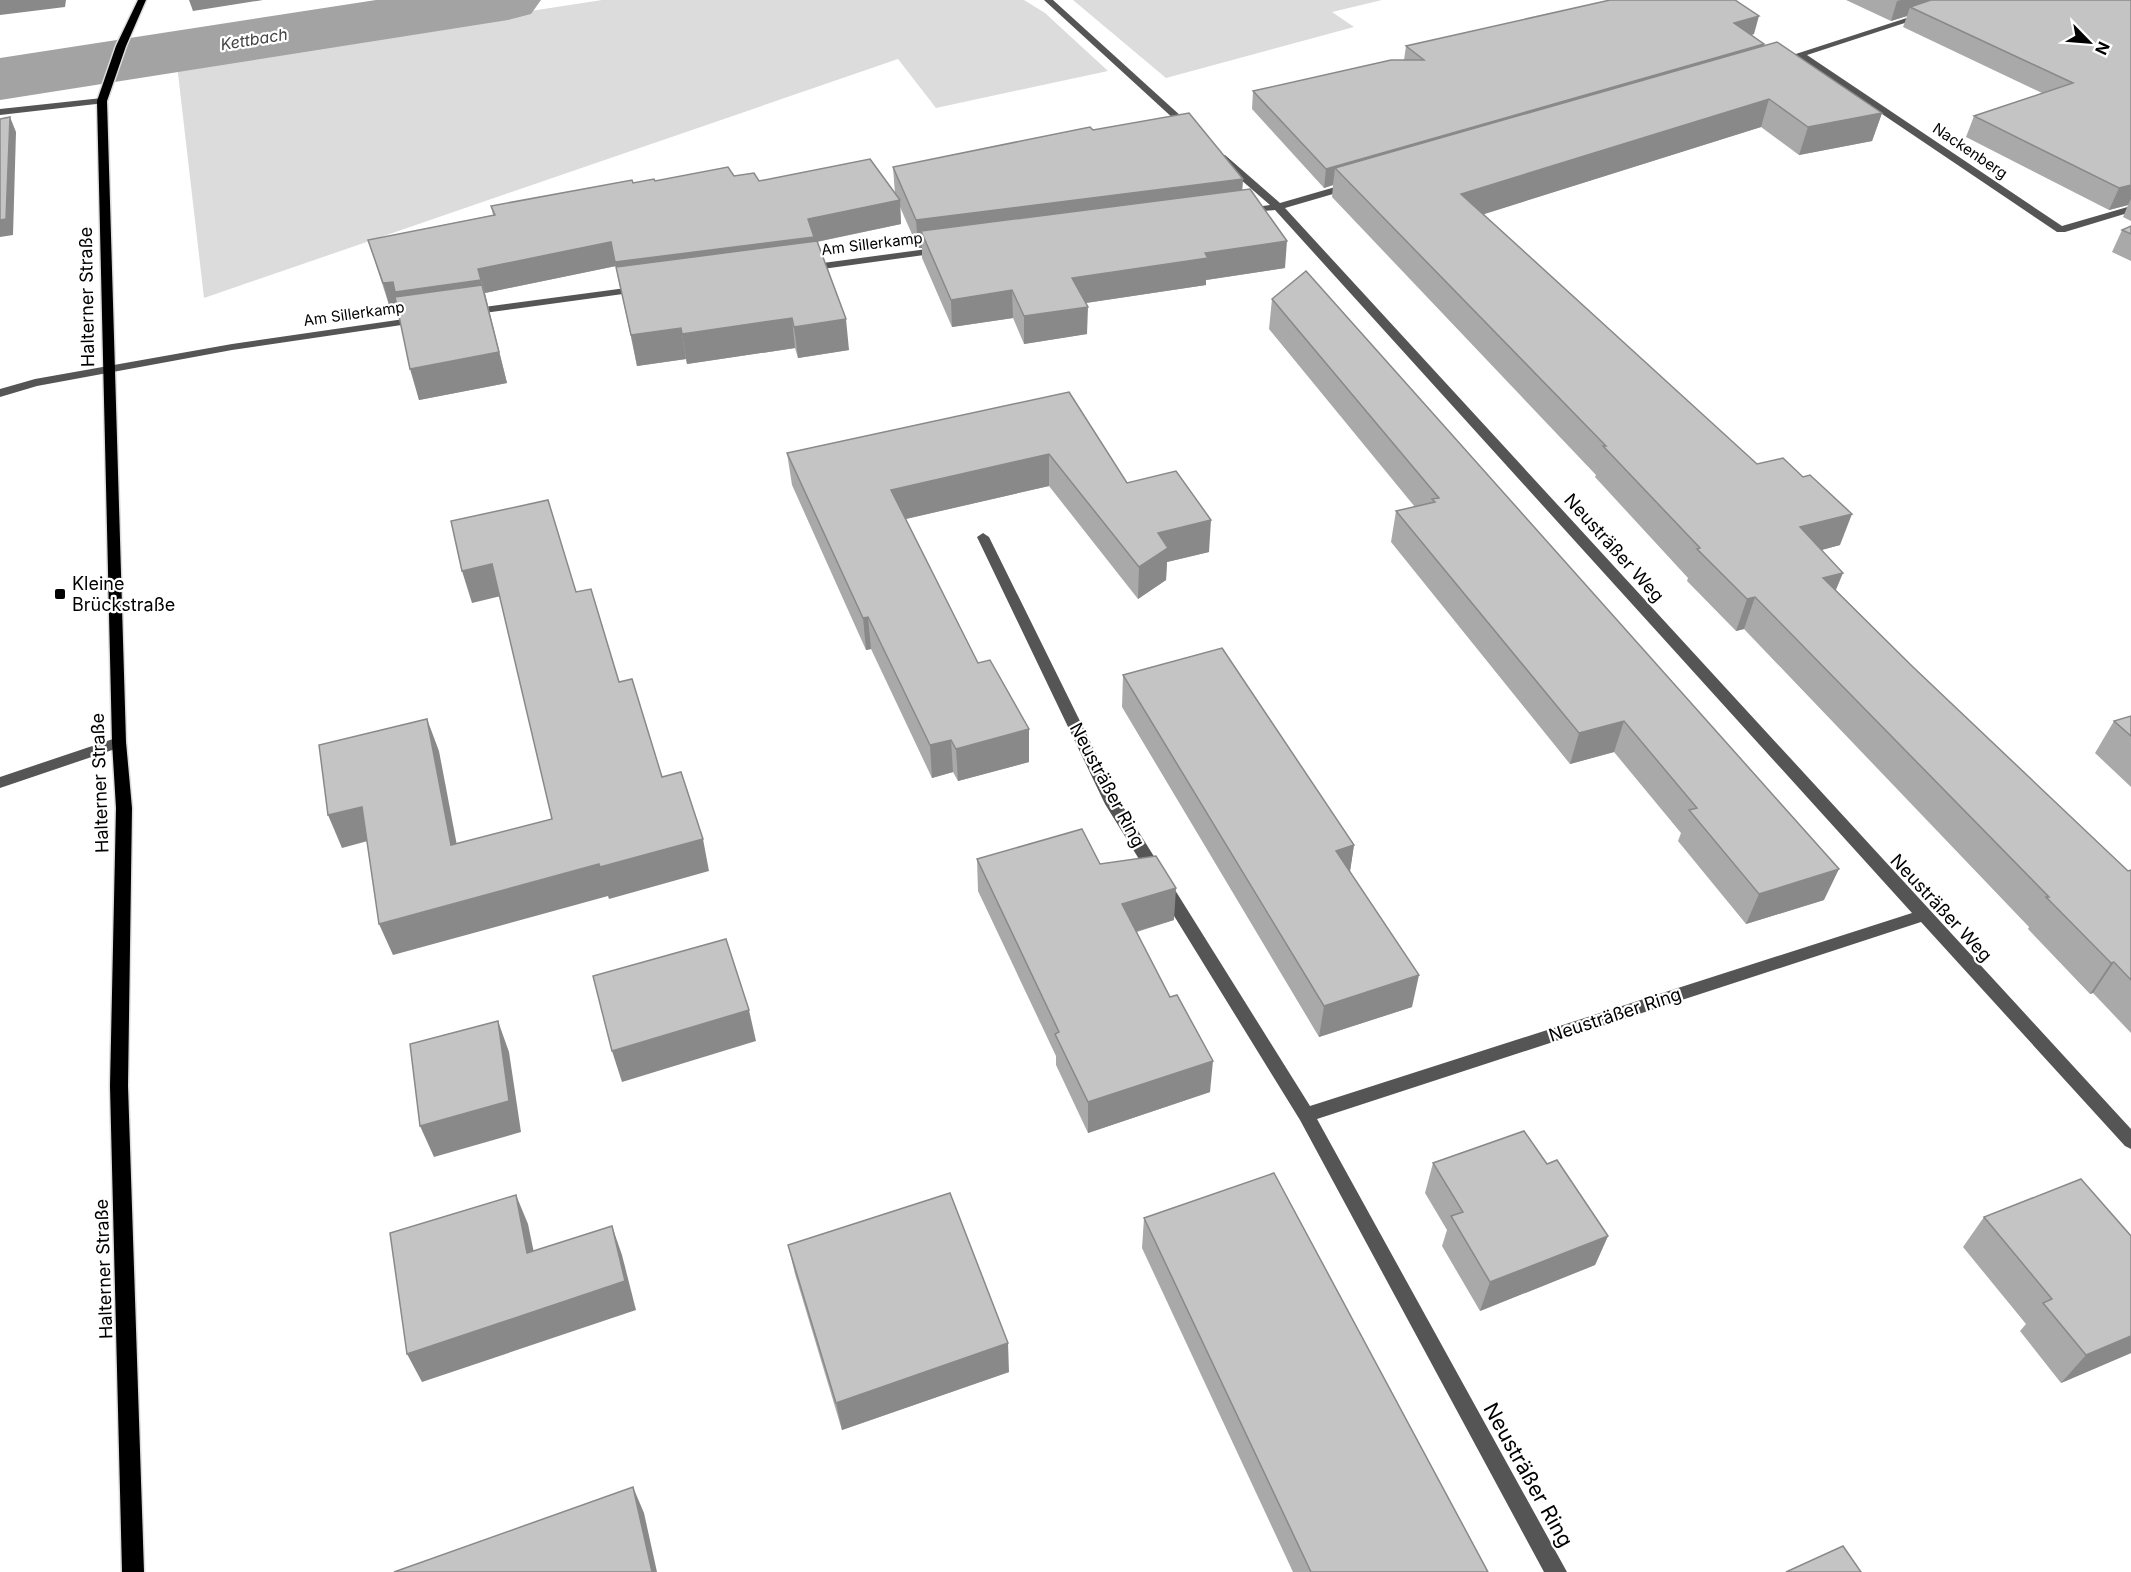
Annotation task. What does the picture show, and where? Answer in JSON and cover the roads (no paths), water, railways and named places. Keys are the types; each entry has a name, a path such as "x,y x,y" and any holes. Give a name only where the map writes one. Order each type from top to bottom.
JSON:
{"main road":[{"name":"Halterner Straße","path":"133,1572 119,1086 124,808 119,742 117,586 102,101 142,0"}],"street":[{"name":"Neusträßer Weg","path":"1048,1 1278,207 2131,1141"},
{"path":"1767,65 1931,14"},
{"name":"Nackenberg","path":"1801,55 2061,230 2131,209"},
{"path":"0,112 102,101"},
{"path":"1231,213 1278,207 1369,181"},
{"name":"Am Sillerkamp","path":"794,269 959,248"},
{"path":"453,315 652,288"},
{"name":"Am Sillerkamp","path":"0,393 35,383 232,347 430,318"},
{"name":"Neusträßer Ring","path":"983,537 1113,804 1306,1115 1556,1572"},
{"path":"0,783 119,742"},
{"name":"Neusträßer Ring","path":"1306,1115 1924,915"}],"waterway":[{"name":"Kettbach","path":"0,79 508,0"}],"place":[{"name":"Kleine Brückstraße","path":"60,594"}]}
